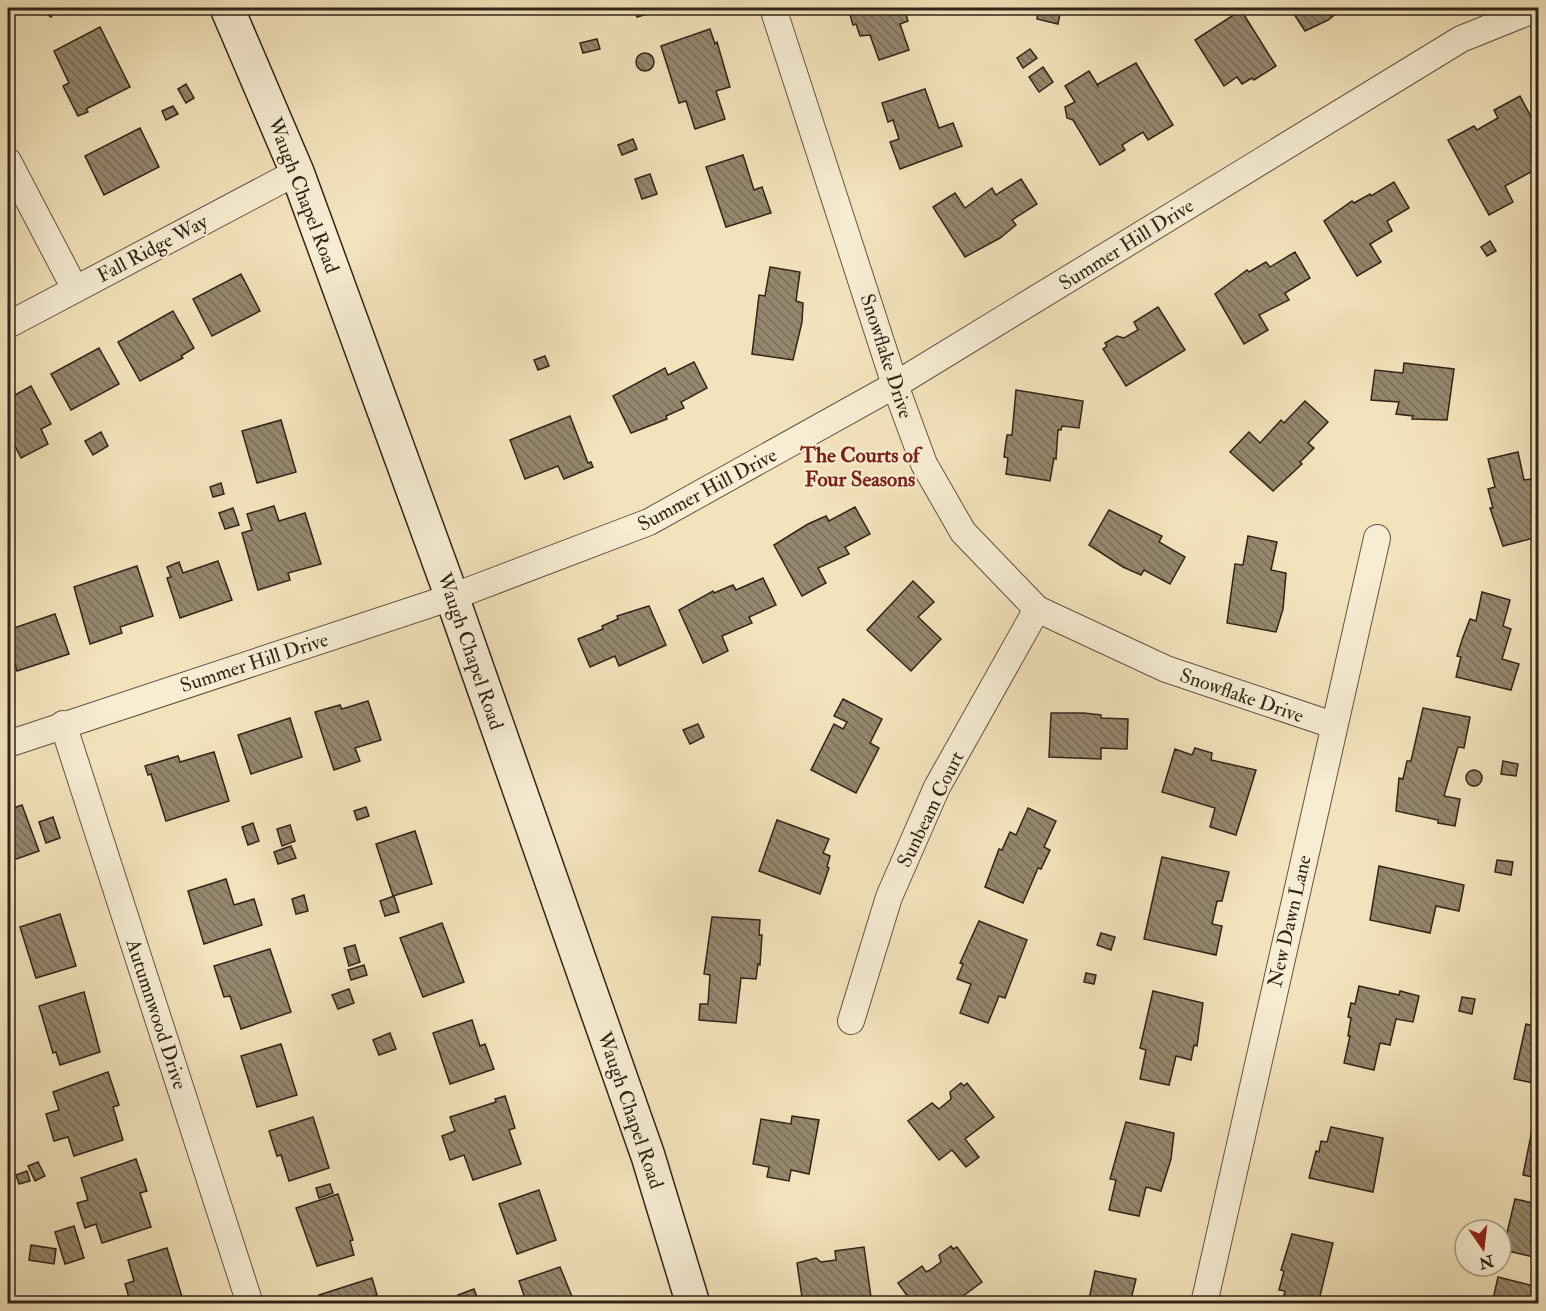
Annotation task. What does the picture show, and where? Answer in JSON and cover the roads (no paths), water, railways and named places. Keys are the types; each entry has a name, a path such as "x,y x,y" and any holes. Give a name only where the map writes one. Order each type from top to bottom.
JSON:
{"main road":[{"name":"Waugh Chapel Road","path":"227,8 297,172 452,597 648,1156 693,1304"}],"street":[{"name":"Snowflake Drive","path":"773,8 895,385 924,464 963,532 1037,609 1166,669 1333,726"},
{"name":"Summer Hill Drive","path":"8,744 452,597 649,522 895,385 1461,39 1539,8"},
{"path":"8,161 75,289"},
{"name":"Fall Ridge Way","path":"8,325 297,172"},
{"name":"New Dawn Lane","path":"1204,1304 1377,538"},
{"name":"Sunbeam Court","path":"851,1021 889,897 937,786 1037,609"},
{"name":"Autumnwood Drive","path":"63,724 250,1304"}],"district":[{"name":"The Courts of Four Seasons","path":"860,467"}]}
